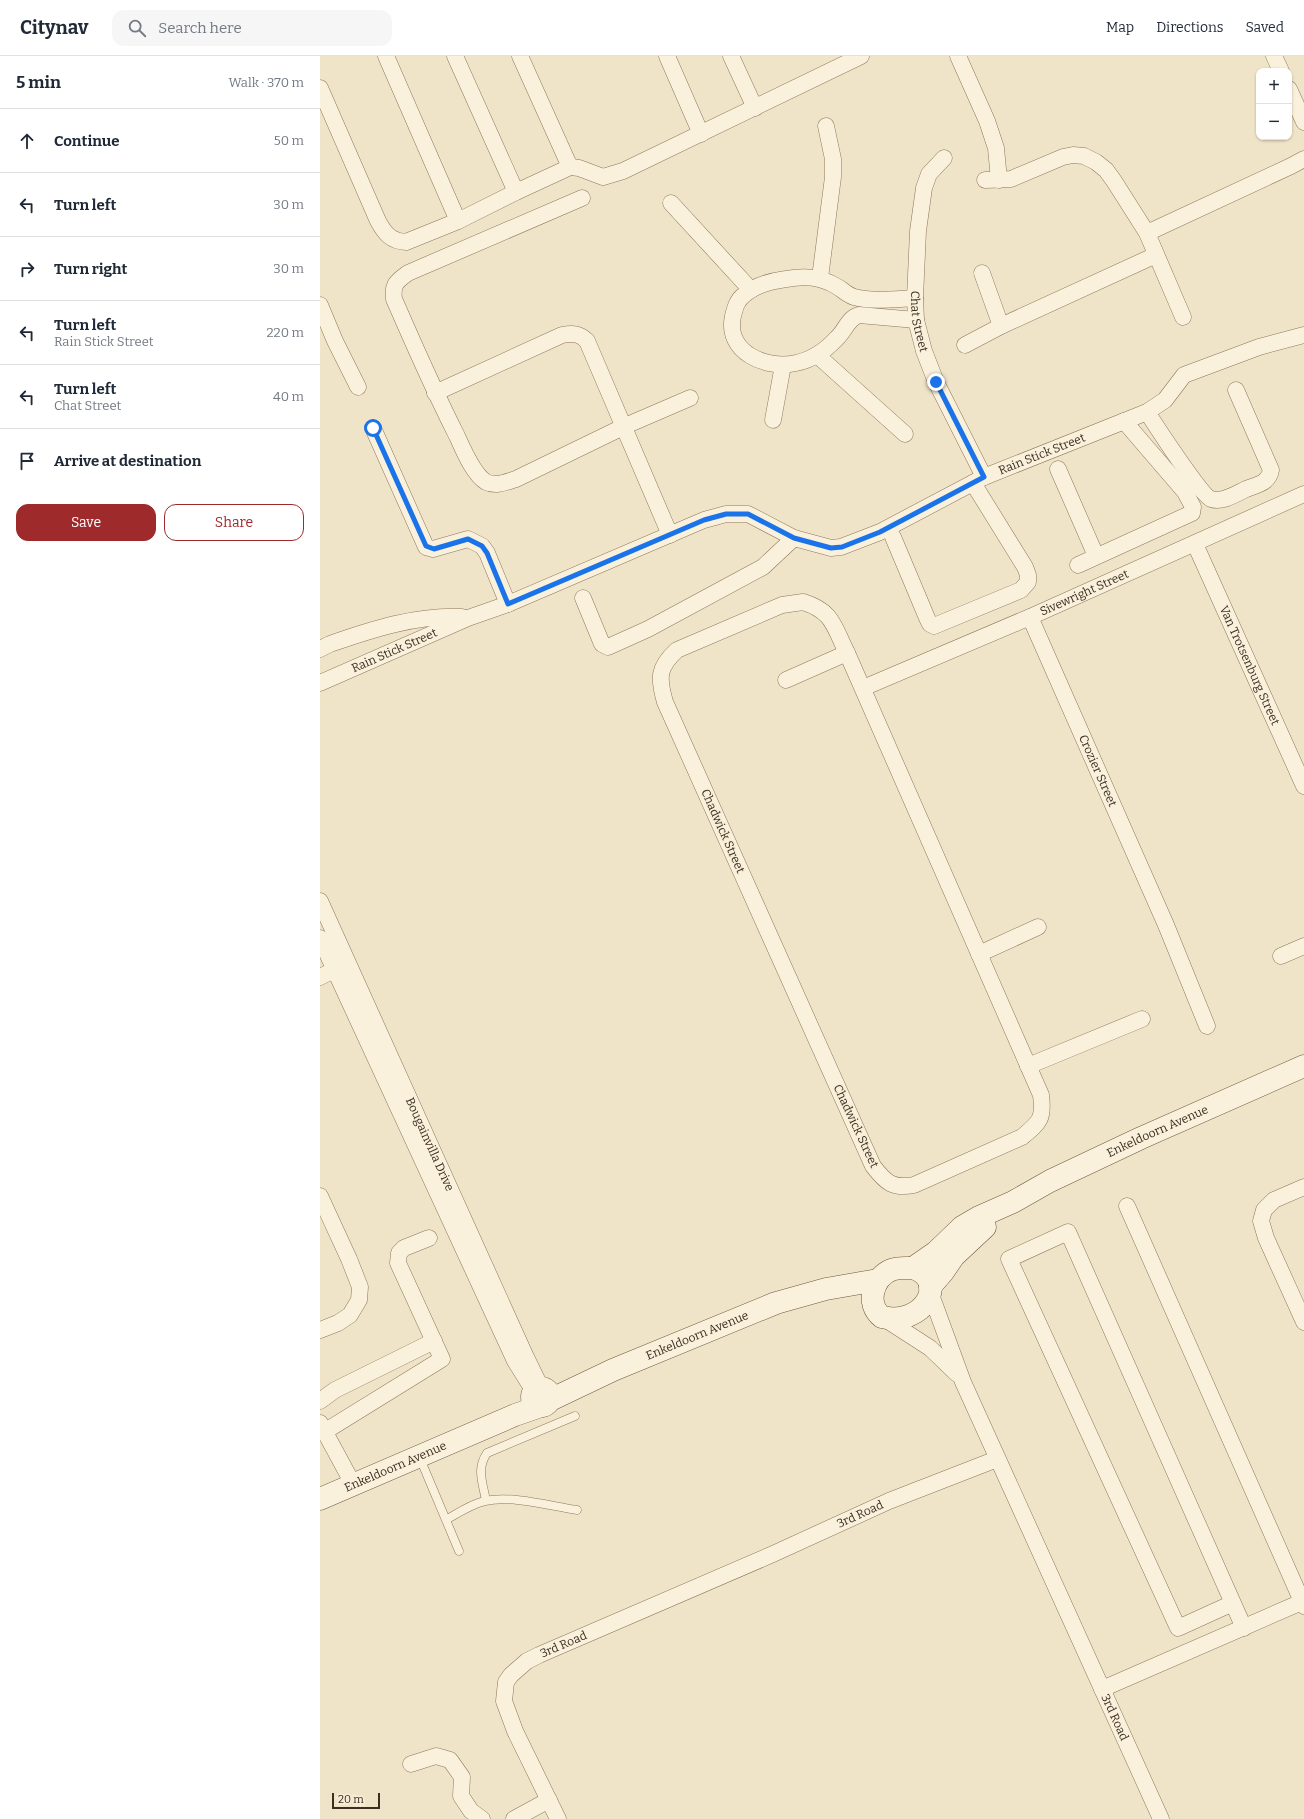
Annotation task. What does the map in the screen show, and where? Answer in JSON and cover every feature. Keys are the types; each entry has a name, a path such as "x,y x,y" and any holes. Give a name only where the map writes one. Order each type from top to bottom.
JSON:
{"street":[{"path":"386,56 458,221"},
{"path":"455,56 516,192"},
{"path":"520,56 570,167"},
{"path":"668,56 701,134"},
{"path":"731,56 755,108"},
{"path":"320,88 384,232 397,242 406,242 458,221 570,167 580,168 603,177 612,176 861,56"},
{"path":"958,56 987,121 996,148 992,180 1011,179 1063,157 1073,155 1084,156 1096,162 1106,170 1114,181 1147,233 1183,317"},
{"path":"1274,56 1280,68"},
{"path":"1292,96 1304,122"},
{"path":"820,278 833,177 833,159 826,126"},
{"name":"Chat Street","path":"893,537 927,618 930,624 934,626 1021,590 1028,582 1028,575 979,480 936,382 924,351 916,320 915,298 918,231 924,188 929,174 944,158"},
{"path":"1147,233 1284,170 1304,159"},
{"path":"582,198 408,273 398,281 393,289 394,299 435,393 471,464 486,482 501,484 516,479 625,426 690,398"},
{"path":"671,203 751,290"},
{"path":"965,345 1001,326 1156,255"},
{"path":"982,274 1001,326"},
{"path":"915,298 892,299 855,297 820,278 805,277 785,279 761,284 743,295 734,310 731,323 732,332 737,344 745,352 762,362 783,365 796,363 817,355 838,338 851,318 854,316 859,315 916,320"},
{"path":"891,318 892,299"},
{"path":"320,305 325,333 358,386"},
{"path":"435,393 562,335 571,333 580,334 587,341 625,426 670,535"},
{"name":"Rain Stick Street","path":"320,683 468,618 490,612 704,520 726,514 748,514 794,538 831,548 842,547 880,532 979,480 1146,412 1165,400 1184,375 1259,347 1304,335"},
{"path":"817,355 905,434"},
{"path":"773,420 783,365"},
{"path":"1146,412 1188,472 1210,498 1217,500 1227,498 1265,481 1270,476 1271,470 1236,390"},
{"path":"1078,565 1192,513 1193,507 1185,492 1124,421"},
{"path":"373,428 426,546 434,549 468,539 482,546 487,553 508,604"},
{"path":"1058,469 1096,556"},
{"name":"Sivewright Street","path":"863,688 1030,617 1304,494"},
{"path":"583,598 602,644 608,647 654,626 763,567 794,538"},
{"name":"Van Trotsenburg Street","path":"1195,544 1304,786"},
{"name":"Chadwick Street","path":"803,602 818,606 829,616 847,653 1041,1095 1043,1112 1034,1127 1022,1137 914,1185 903,1187 890,1185 881,1177 870,1159 665,702 660,687 661,673 666,660 676,650 782,605 803,602"},
{"name":"Rain Stick Street","path":"320,649 330,644 397,623 447,616 468,618"},
{"name":"Crozier Street","path":"1030,617 1166,925 1206,1026"},
{"path":"786,680 847,653"},
{"name":"Bougainvilla Drive","path":"320,901 326,944 341,966 525,1355 541,1396"},
{"path":"979,954 1038,927"},
{"path":"1281,956 1304,946"},
{"path":"320,977 341,966"},
{"path":"1028,1066 1142,1019"},
{"name":"Enkeldoorn Avenue","path":"320,1499 515,1415 541,1396 571,1389 776,1303 826,1289 878,1280 890,1271 903,1268 913,1268 936,1252 962,1227 979,1216 1013,1202 1050,1180 1141,1138 1304,1066"},
{"path":"1304,1187 1274,1200 1264,1210 1261,1221 1266,1238 1304,1322"},
{"path":"320,1196 360,1287 359,1300 350,1315 338,1323 320,1330"},
{"name":"Enkeldoorn Avenue","path":"826,1289 878,1312 899,1319 908,1316 925,1304 930,1289 963,1246 1013,1202"},
{"path":"1102,1689 1304,1603 1127,1206"},
{"path":"1233,1603 1178,1628 1009,1259 1068,1232 1233,1603 1244,1628"},
{"path":"353,1484 322,1428 442,1359 398,1263 399,1253 404,1248 429,1238"},
{"path":"913,1268 920,1270 925,1275 963,1382 997,1459"},
{"path":"878,1280 873,1293 878,1312 930,1348 963,1382"},
{"path":"320,1401 335,1390 434,1341"},
{"name":"3rd Road","path":"558,1819 515,1731 504,1701 506,1682 511,1675 527,1661 539,1654 773,1554 889,1501 997,1459 1161,1819"},
{"path":"410,1764 436,1756 450,1760 462,1777 461,1796 471,1811 482,1819"},
{"path":"514,1819 549,1800"}],"lane":[{"path":"486,1501 480,1468 481,1461 487,1453 575,1416"},
{"path":"419,1456 459,1551"},
{"path":"446,1520 477,1503 486,1501 515,1500 577,1510"}],"route":[{"path":"373,428 426,546 429,549 434,549 468,539 475,541 482,546 487,553 508,604 704,520 726,514 748,514 794,538 814,545 831,548 842,547 880,532 984,477 936,382"}]}
